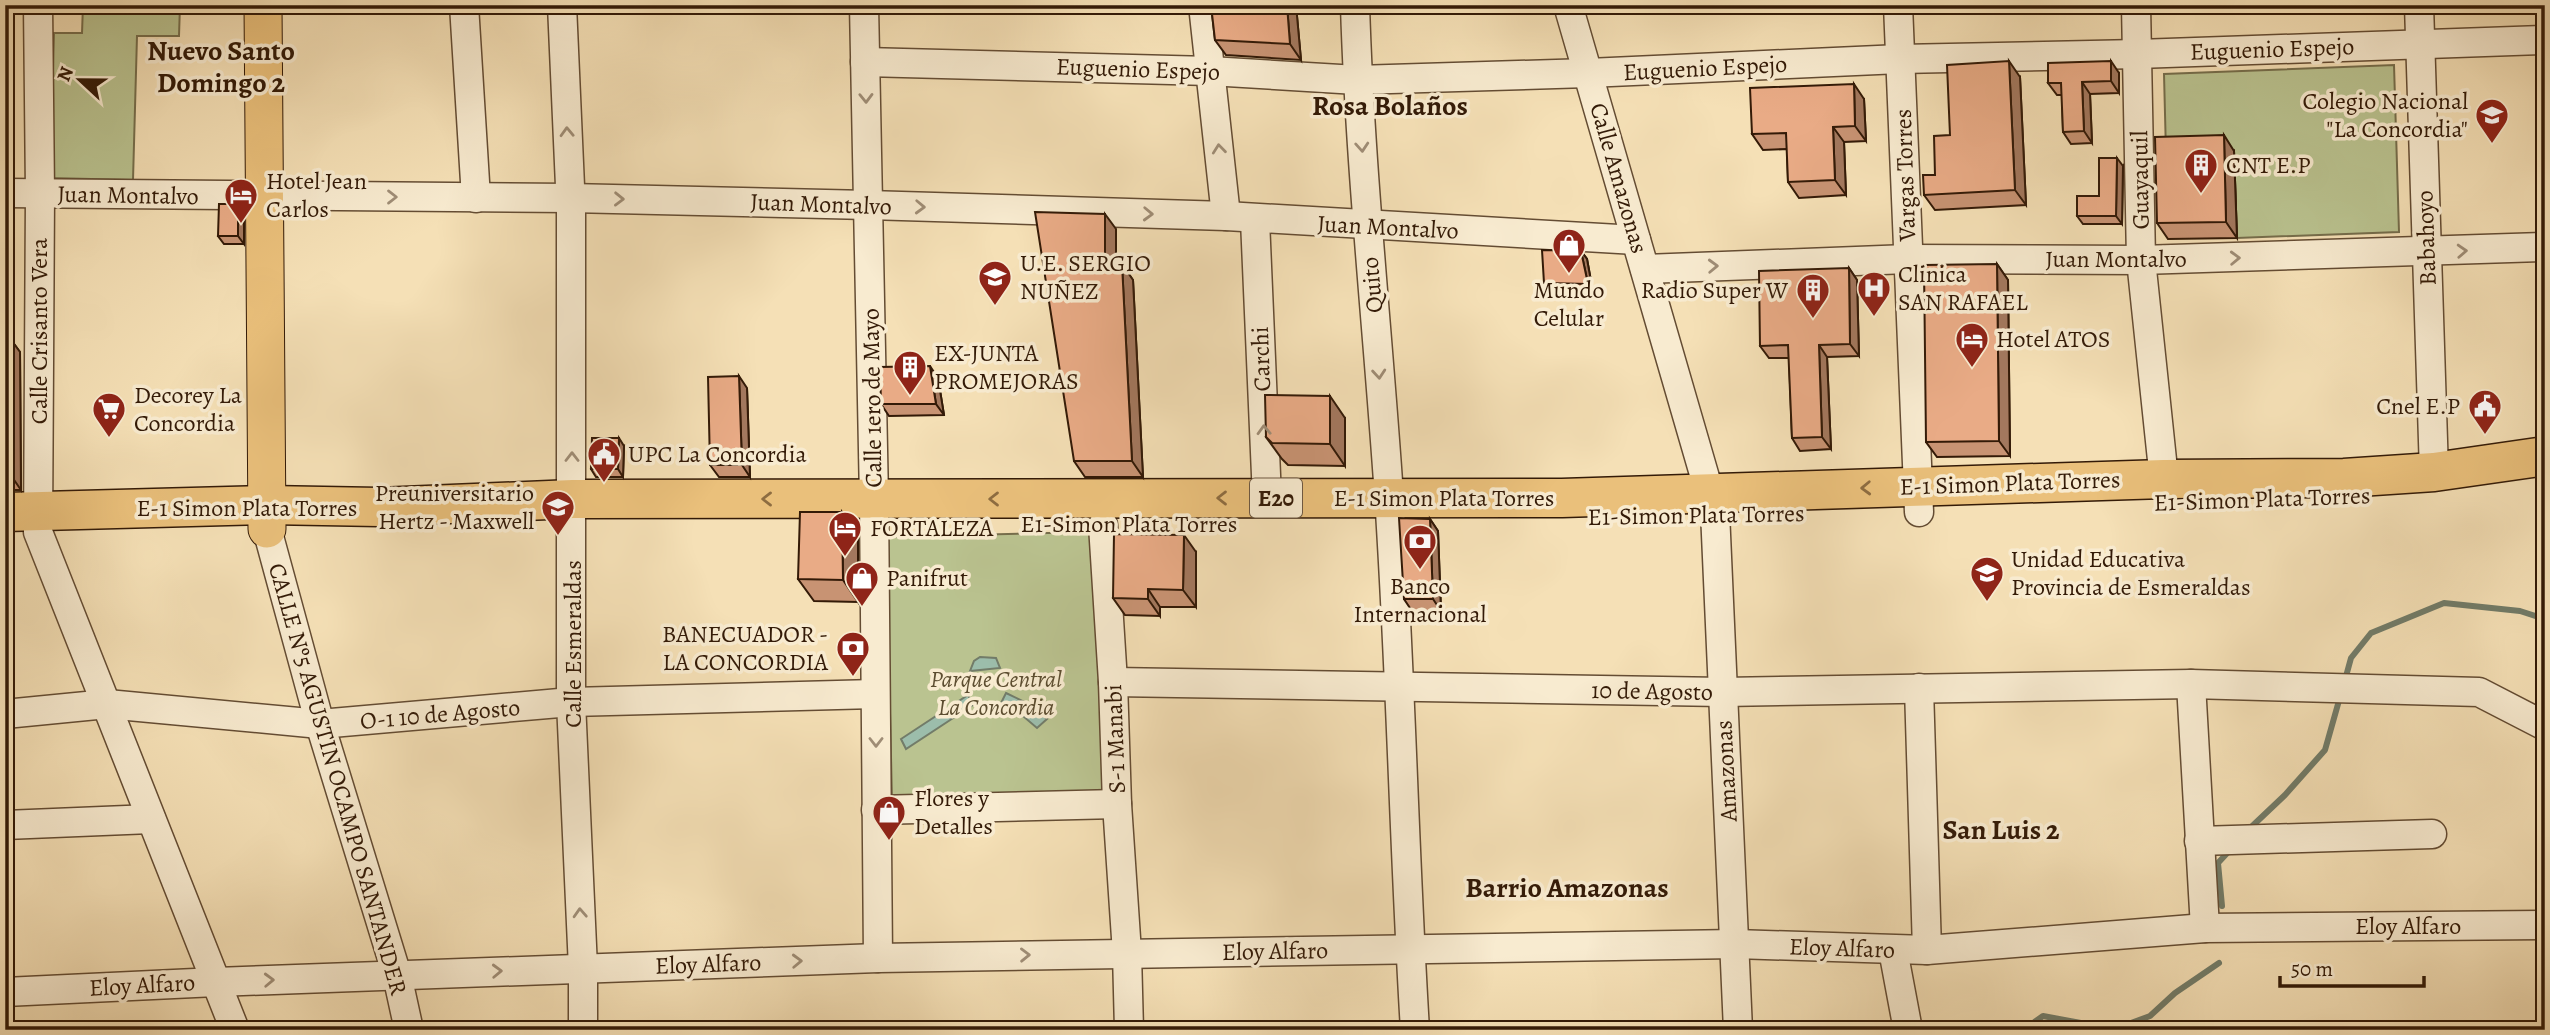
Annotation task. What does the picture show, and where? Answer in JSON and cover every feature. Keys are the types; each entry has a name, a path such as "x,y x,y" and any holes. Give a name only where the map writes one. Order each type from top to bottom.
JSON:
{"highway":[{"name":"E-1 Simon Plata Torres","path":"1919,499 2164,479 2344,478 2434,472 2545,456"},
{"name":"E1-Simon Plata Torres","path":"22,522 573,512 874,511 1103,525 1390,510 1919,499 2164,501 2435,494 2545,480"},
{"name":"E-1 Simon Plata Torres","path":"874,511 1267,498 1390,510"}],"main road":[{"path":"263,5 267,517"}],"street":[{"name":"Calle Crisanto Vera","path":"22,522 40,194 38,5"},
{"path":"464,5 476,198"},
{"name":"Calle Esmeraldas","path":"562,5 570,198 573,512 571,702 583,968 583,1030"},
{"name":"Calle 1ero de Mayo","path":"864,5 874,511 878,958"},
{"path":"1203,5 1226,216"},
{"name":"Quito","path":"1355,5 1367,226 1390,510 1415,1030"},
{"name":"Calle Amazonas","path":"1568,5 1713,503"},
{"name":"Vargas Torres","path":"1898,5 1919,499"},
{"name":"Guayaquil","path":"2136,5 2141,260 2164,479"},
{"name":"Babahoyo","path":"2419,5 2434,472"},
{"name":"Euguenio Espejo","path":"865,62 1210,71 1357,80 1900,59 2545,40"},
{"name":"Juan Montalvo","path":"5,194 570,198 868,205 1226,216 1255,220 1636,240"},
{"name":"Carchi","path":"1255,220 1267,498"},
{"name":"Juan Montalvo","path":"1645,269 1908,259 2141,260 2427,253 2545,247"},
{"name":"Amazonas","path":"1713,503 1738,1030"},
{"name":"CALLE Nº5 AGUSTIN OCAMPO SANTANDER","path":"267,517 320,724 397,975 409,1030"},
{"path":"22,522 107,704 235,1030"},
{"name":"S-1 Manabi","path":"1103,525 1129,1030"},
{"name":"10 de Agosto","path":"1113,682 1723,692 2191,684 2479,692 2545,726"},
{"path":"2191,684 2204,928"},
{"path":"1919,688 1927,950"},
{"name":"O-1 10 de Agosto","path":"5,714 107,704 320,724 571,702 875,694"},
{"path":"876,810 1117,804"},
{"path":"5,825 151,819"},
{"path":"2199,841 2432,834"},
{"name":"Eloy Alfaro","path":"5,992 878,958 1735,944 1927,950 2204,928 2545,925"},
{"path":"1893,950 1908,1030"}],"green space":[{"path":"5,5 13,5 13,173 5,173"},
{"path":"83,5 180,5 179,36 137,36 133,180 50,178 54,33 82,33"},
{"path":"2394,65 2399,232 2237,238 2234,151 2166,153 2164,74"},
{"name":"Parque Central La Concordia","path":"1092,532 1107,797 892,801 886,537"}],"shaded area":[{"path":"980,657 996,658 1000,668 970,671 974,661"},
{"path":"1006,693 1031,705 1047,719 1037,728 1023,716 1000,705"},
{"path":"968,695 973,705 906,749 901,739"}],"building":[{"path":"1211,5 1287,5 1290,44 1215,40"},
{"path":"2009,61 2015,190 1924,195 1923,175 1935,175 1934,136 1950,135 1947,65"},
{"path":"2111,61 2111,81 2082,82 2084,131 2063,132 2061,83 2048,83 2048,63"},
{"path":"1854,84 1855,126 1833,127 1835,180 1788,182 1786,133 1752,134 1750,88"},
{"name":"CNT E.P","path":"2224,135 2226,222 2157,223 2155,137"},
{"path":"2099,158 2117,158 2116,216 2077,216 2077,196 2099,196"},
{"path":"219,204 238,204 238,236 218,236"},
{"path":"1035,212 1105,214 1105,264 1122,264 1132,461 1074,461"},
{"name":"Mundo Celular","path":"1542,250 1581,251 1588,284 1544,283"},
{"name":"Hotel ATOS","path":"1997,264 1999,441 1926,442 1924,265"},
{"path":"1849,268 1850,344 1819,345 1822,437 1792,438 1788,345 1760,346 1759,271"},
{"path":"5,337 9,337 10,474 5,474"},
{"path":"930,366 936,404 881,404 880,367"},
{"path":"739,376 742,465 710,465 708,377"},
{"path":"1265,395 1330,396 1330,444 1272,443 1266,437"},
{"path":"592,438 619,438 618,469 591,469"},
{"path":"800,512 842,512 843,580 798,579"},
{"name":"Banco Internacional","path":"1399,518 1430,519 1433,599 1404,599"},
{"path":"1114,534 1184,535 1183,590 1148,589 1148,599 1113,598"}],"waterway":[{"path":"2345,680 2351,658 2371,633 2444,603 2520,611 2545,619"},
{"path":"2247,831 2285,795 2325,750 2340,697"},
{"path":"2222,906 2218,863 2230,850"},
{"path":"2023,1030 2043,1016 2097,1026 2123,1026 2150,1016 2175,993 2219,963"}],"place":[{"name":"Colegio Nacional \"La Concordia\"","path":"2492,145"},
{"name":"CNT E.P","path":"2201,195"},
{"name":"Hotel Jean Carlos","path":"241,225"},
{"name":"Mundo Celular","path":"1569,275"},
{"name":"U.E. SERGIO NUÑEZ","path":"995,307"},
{"name":"Clinica SAN RAFAEL","path":"1874,318"},
{"name":"Radio Super W","path":"1813,320"},
{"name":"Hotel ATOS","path":"1972,369"},
{"name":"EX-JUNTA PROMEJORAS","path":"910,397"},
{"name":"Cnel E.P","path":"2485,436"},
{"name":"Decorey La Concordia","path":"109,439"},
{"name":"UPC La Concordia","path":"604,484"},
{"name":"Preuniversitario Hertz - Maxwell","path":"558,537"},
{"name":"FORTALEZA","path":"845,558"},
{"name":"Banco Internacional","path":"1420,571"},
{"name":"Unidad Educativa Provincia de Esmeraldas","path":"1987,603"},
{"name":"Panifrut","path":"862,608"},
{"name":"BANECUADOR - LA CONCORDIA","path":"853,678"},
{"name":"Flores y Detalles","path":"889,842"}],"district":[{"name":"Nuevo Santo Domingo 2","path":"221,67"},
{"name":"Rosa Bolaños","path":"1390,106"},
{"name":"San Luis 2","path":"2001,830"},
{"name":"Barrio Amazonas","path":"1567,888"}]}
